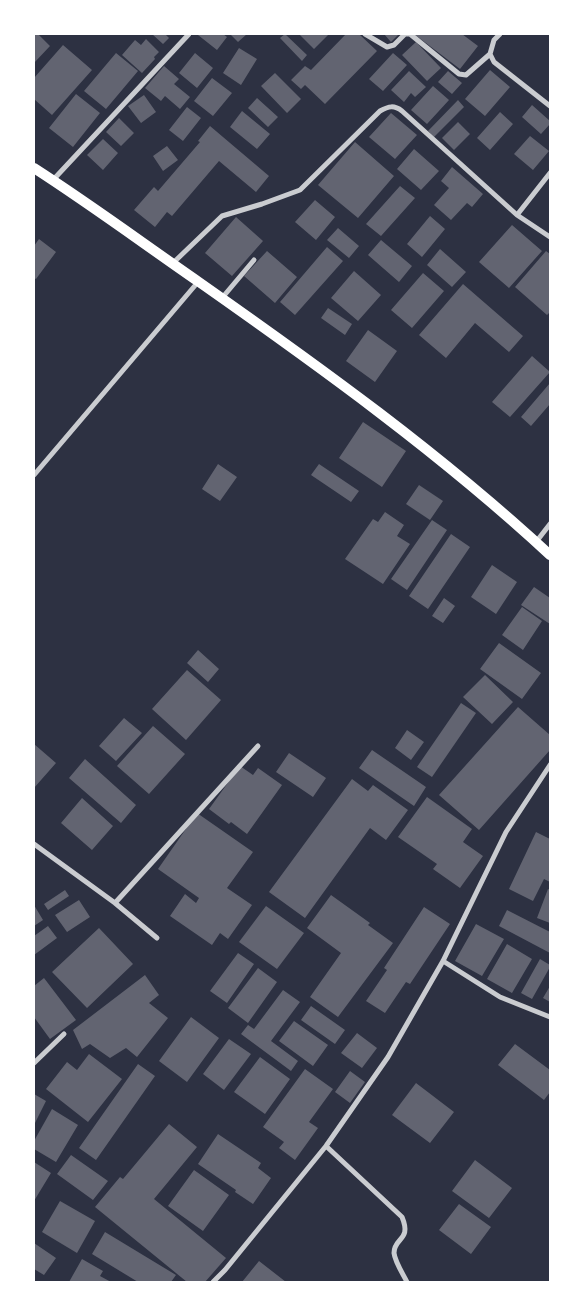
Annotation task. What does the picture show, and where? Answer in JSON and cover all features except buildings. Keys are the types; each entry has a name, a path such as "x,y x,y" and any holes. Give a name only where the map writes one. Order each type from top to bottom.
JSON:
{"main road":[{"path":"34,168 173,263 303,356 388,420 504,513 550,555"}],"street":[{"path":"52,180 189,34"},
{"path":"365,34 387,47 394,45 405,34 410,34 417,37 459,74 466,75 490,54 494,40 500,34"},
{"path":"490,54 494,62 550,106"},
{"path":"173,263 222,216 300,190 380,110 389,106 396,107 402,111 517,215 550,237"},
{"path":"517,215 550,173"},
{"path":"222,298 254,260"},
{"path":"34,475 199,282"},
{"path":"536,542 550,524"},
{"path":"115,903 258,746"},
{"path":"213,1282 225,1270 326,1146 388,1057 443,961 506,832 550,766"},
{"path":"34,844 115,903 156,938"},
{"path":"443,961 500,997 550,1017"},
{"path":"34,1063 64,1034"},
{"path":"326,1146 402,1218 405,1234 396,1245 394,1254 407,1282"}]}
